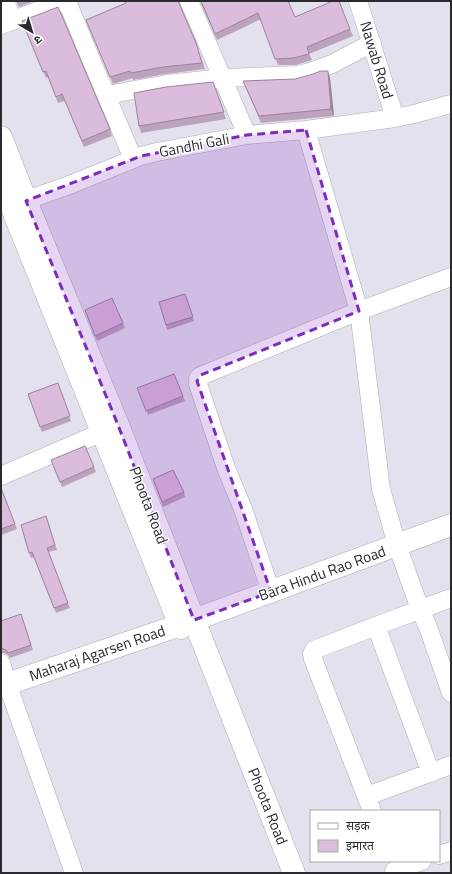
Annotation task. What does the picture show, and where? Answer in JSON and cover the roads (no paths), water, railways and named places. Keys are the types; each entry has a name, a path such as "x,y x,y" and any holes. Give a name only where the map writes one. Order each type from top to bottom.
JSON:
{"street":[{"path":"5,1 7,23 64,1"},
{"path":"67,1 133,159"},
{"path":"189,1 247,135"},
{"name":"Nawab Road","path":"358,1 395,118"},
{"path":"107,96 167,84 223,78 310,72 332,64 372,43"},
{"name":"Gandhi Gali","path":"13,205 72,184 141,156 157,152 247,135 306,130 395,118 451,104"},
{"path":"306,130 359,311 381,489 397,545 451,693"},
{"name":"Phoota Road","path":"1,138 13,205"},
{"name":"Phoota Road","path":"1,181 13,205 110,428 187,623 278,873"},
{"path":"271,592 243,509 226,468 198,384 200,376 359,311 451,277"},
{"path":"1,476 110,428"},
{"name":"Bara Hindu Rao Road","path":"187,623 451,525"},
{"path":"451,598 314,650 312,654 369,804 431,773 451,765"},
{"name":"Phoota Road","path":"187,623 294,873"},
{"name":"Maharaj Agarsen Road","path":"4,684 187,623"},
{"path":"376,626 431,773"},
{"path":"1,663 4,684 74,873"},
{"path":"440,855 451,851"},
{"path":"393,868 418,862"}]}
